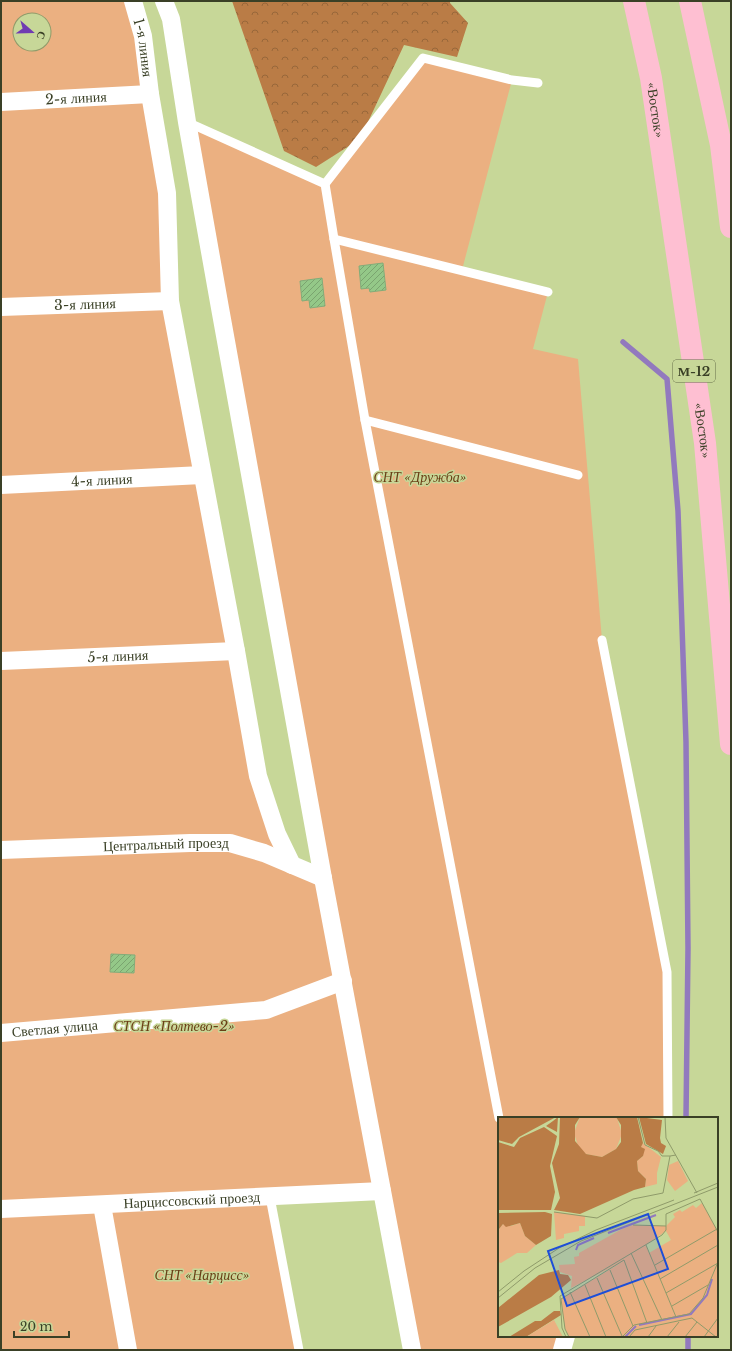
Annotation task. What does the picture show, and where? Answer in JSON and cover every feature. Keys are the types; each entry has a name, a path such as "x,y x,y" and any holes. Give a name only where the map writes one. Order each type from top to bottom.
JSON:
{"highway":[{"name":"«Восток»","path":"634,1 651,78 705,443 731,744"},
{"path":"690,1 721,145 731,227"}],"street":[{"name":"1-я линия","path":"133,1 143,36 150,94 167,192 170,301 202,475 236,651 258,776 277,834 292,864"},
{"path":"164,1 171,19 187,122 323,878 412,1350"},
{"name":"2-я линия","path":"1,102 150,94"},
{"name":"3-я линия","path":"1,307 170,301"},
{"name":"4-я линия","path":"1,485 202,475"},
{"name":"5-я линия","path":"1,661 236,651"},
{"name":"Центральный проезд","path":"1,850 190,843 230,843 264,853 323,878"},
{"name":"Светлая улица","path":"1,1033 266,1010 343,981"},
{"name":"Нарциссовский проезд","path":"1,1209 382,1191"},
{"path":"102,1204 128,1350"},
{"path":"562,1350 566,1337"}],"lane":[{"path":"499,1117 365,420 325,184 423,58 512,80 538,83"},
{"path":"187,122 325,184"},
{"path":"334,239 548,292"},
{"path":"365,420 578,475"},
{"path":"602,640 667,972 668,1117"},
{"path":"270,1197 299,1350"}],"green space":[{"path":"1,1 133,1 143,36 170,301 258,776 292,864 323,878 187,122 325,184 423,58 512,80 462,270 548,292 533,349 578,359 602,640 667,972 668,1117 498,1117 498,1337 566,1337 562,1350 412,1350 382,1192 270,1197 299,1350 1,1350"},
{"path":"232,1 450,1 450,3 468,23 457,57 404,45 360,139 316,167 284,151"}],"building":[{"path":"383,263 386,290 370,292 369,288 361,289 359,266"},
{"path":"322,278 325,306 310,308 309,300 302,301 300,281"},
{"path":"111,954 135,955 134,973 110,972"}],"waterway":[{"path":"623,342 667,379 678,511 686,742 688,948 686,1117"},
{"path":"688,1337 688,1350"}],"park label":[{"name":"СНТ «Дружба»","path":"420,477"},
{"name":"СТСН «Полтево-2»","path":"174,1026"},
{"name":"СНТ «Нарцисс»","path":"202,1275"}]}
